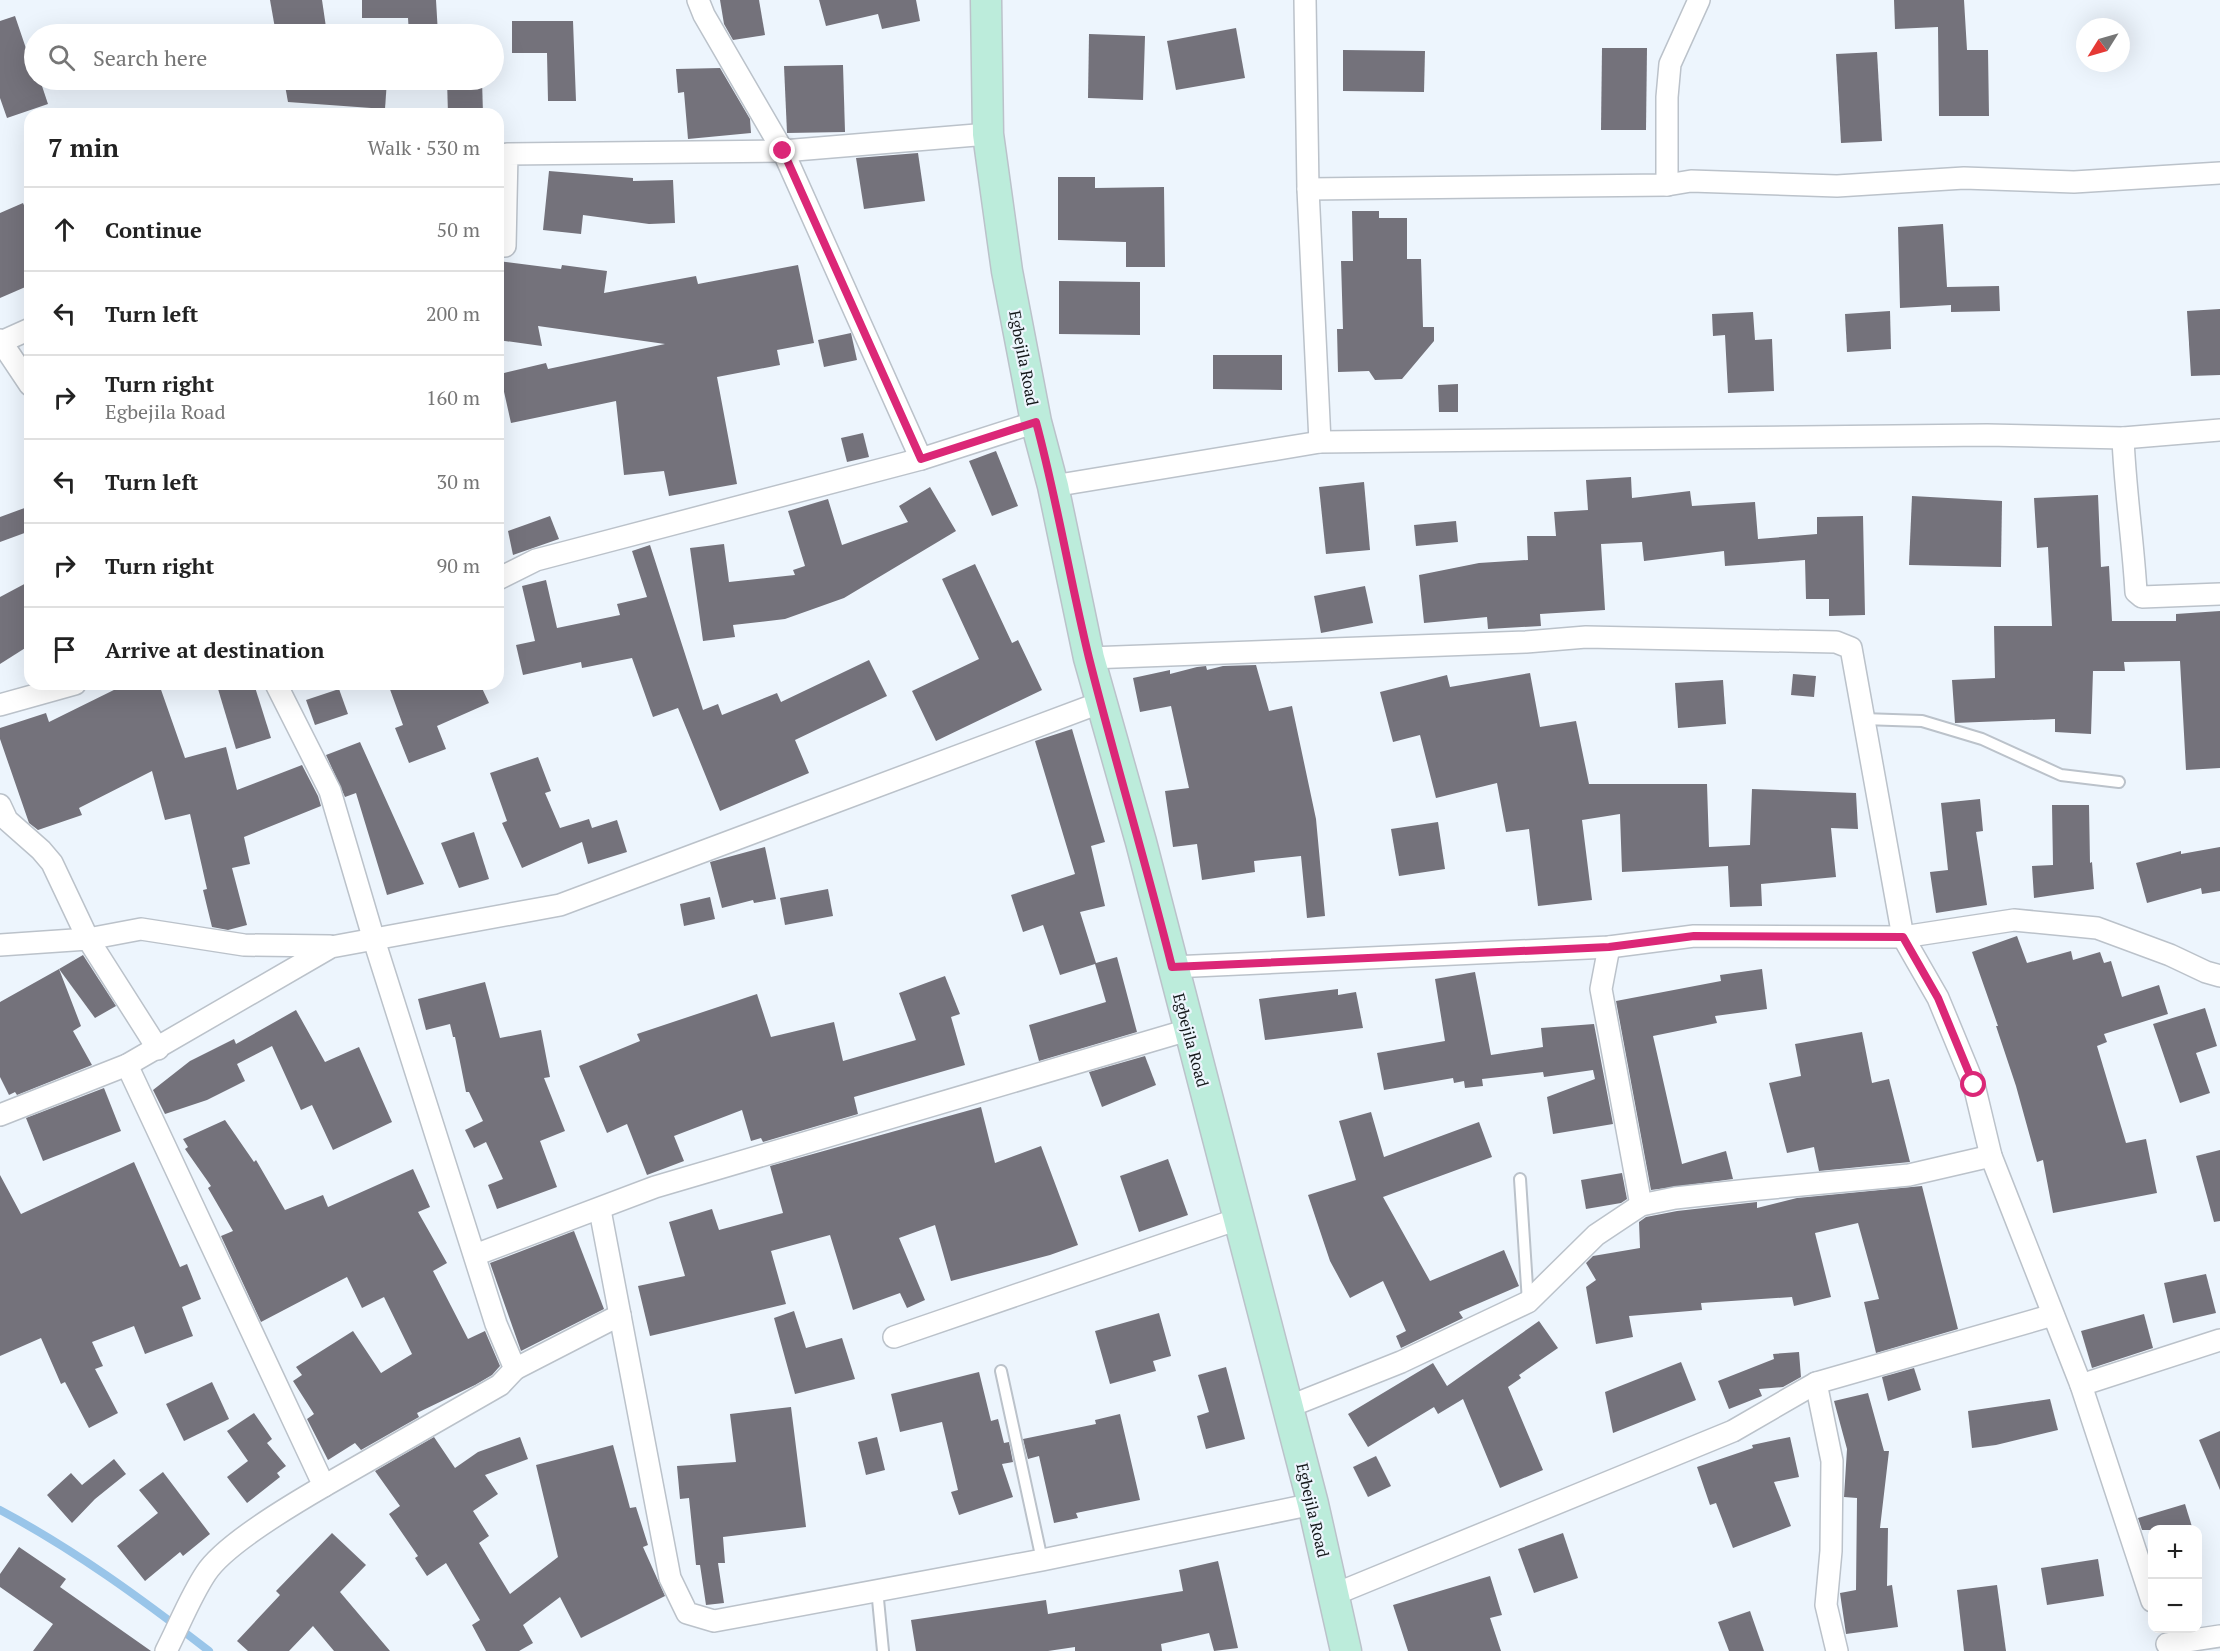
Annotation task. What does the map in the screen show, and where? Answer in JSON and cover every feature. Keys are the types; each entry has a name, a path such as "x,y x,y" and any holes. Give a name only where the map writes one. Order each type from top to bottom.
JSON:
{"street":[{"path":"698,0 704,15 783,151 921,459"},
{"name":"Egbejila Road","path":"986,0 988,134 1007,271 1036,422 1053,486 1089,658 1288,1407 1313,1504 1346,1651"},
{"path":"1305,0 1308,189 1320,442"},
{"path":"1667,185 1670,64 1698,0"},
{"path":"504,246 507,154 783,151 988,134"},
{"path":"1308,189 1667,185 1692,182 1837,186 1965,178 2074,182 2220,173"},
{"path":"24,331 1,341 24,376"},
{"path":"504,576 536,560 921,459 1036,422"},
{"path":"1053,486 1320,442 1987,435 2123,438 2220,430"},
{"path":"2123,438 2136,592 2142,597 2220,594"},
{"path":"1089,658 1526,642 1586,637 1836,642 1851,648 1903,937 1938,998 1974,1085 1991,1155 2081,1385 2148,1589"},
{"path":"0,705 54,690"},
{"path":"279,690 330,790 374,940 496,1324 515,1369"},
{"path":"0,945 88,939 141,929 244,945 331,946 374,940 560,904 1102,702"},
{"path":"0,805 7,820 42,850 52,863 88,939 158,1049"},
{"path":"1172,967 1609,947 1694,936 1903,937 2014,920 2097,928 2220,976"},
{"path":"0,1115 127,1065 331,946"},
{"path":"1609,947 1601,989 1641,1205"},
{"path":"475,1255 666,1184 1188,1030"},
{"path":"127,1065 324,1486"},
{"path":"1288,1407 1401,1362 1528,1302 1596,1235 1641,1205 1675,1198 1909,1175 1991,1155"},
{"path":"600,1210 670,1578 687,1613 714,1621 1042,1560 1313,1504"},
{"path":"894,1337 1238,1219"},
{"path":"166,1651 207,1571 237,1544 284,1510 500,1384 515,1369 620,1315"},
{"path":"1333,1595 1733,1431 1816,1383 2053,1315"},
{"path":"2081,1385 2220,1340"},
{"path":"1816,1383 1832,1461 1831,1551 1826,1605 1837,1651"},
{"path":"2166,1641 2220,1636"}],"lane":[{"path":"1863,719 1922,721 1982,739 2061,775 2119,782"},
{"path":"1520,1179 1528,1302"},
{"path":"1001,1371 1042,1560"},
{"path":"877,1589 883,1651"}],"building":[{"path":"270,0 322,0 326,24 274,24"},
{"path":"362,0 436,0 437,24 408,24 408,18 362,18"},
{"path":"720,0 759,0 765,35 733,40 724,24"},
{"path":"819,0 916,0 920,21 882,29 878,14 826,26"},
{"path":"1894,0 1964,0 1967,50 1988,50 1989,116 1939,116 1938,27 1895,29"},
{"path":"15,16 24,43 24,90 43,90 48,104 36,108 24,108 24,112 7,118 0,98 0,21"},
{"path":"512,21 573,21 576,101 548,101 547,53 512,53"},
{"path":"1236,28 1245,78 1176,90 1167,41"},
{"path":"1089,34 1145,36 1143,100 1088,98"},
{"path":"1602,48 1647,48 1646,130 1601,130"},
{"path":"1343,50 1425,51 1424,92 1343,91"},
{"path":"1877,52 1882,141 1841,143 1836,54"},
{"path":"843,65 845,132 787,133 784,66"},
{"path":"720,68 750,119 751,133 688,139 684,92 678,93 676,69"},
{"path":"286,90 386,90 385,108 288,102"},
{"path":"447,90 482,90 483,108 448,108"},
{"path":"918,153 925,201 864,209 856,158"},
{"path":"549,171 633,178 633,181 673,180 675,223 649,224 583,215 581,234 543,230"},
{"path":"1058,177 1095,177 1095,188 1164,187 1165,267 1126,267 1126,242 1058,240"},
{"path":"23,203 24,205 24,288 0,298 0,213"},
{"path":"1352,211 1379,211 1379,218 1407,218 1407,259 1421,259 1423,327 1434,327 1434,341 1402,379 1375,380 1369,371 1338,372 1337,329 1343,329 1341,261 1353,261"},
{"path":"1943,224 1947,287 1999,286 2000,311 1951,312 1951,305 1900,308 1898,227"},
{"path":"504,262 561,269 562,265 607,271 604,293 696,276 698,284 798,265 814,343 777,350 780,365 717,377 737,484 669,496 664,471 624,475 616,401 511,423 504,392 504,373 546,363 548,369 665,344 538,326 542,346 504,341"},
{"path":"1059,281 1140,282 1140,335 1059,334"},
{"path":"2220,309 2220,375 2191,376 2187,311"},
{"path":"1890,311 1891,349 1847,352 1845,314"},
{"path":"1753,312 1755,340 1772,339 1774,391 1728,393 1725,335 1713,336 1712,314"},
{"path":"851,333 857,360 824,367 818,340"},
{"path":"1213,355 1282,355 1282,390 1213,389"},
{"path":"1458,384 1458,412 1439,412 1438,385"},
{"path":"863,433 869,457 847,462 841,438"},
{"path":"996,451 1018,506 992,516 969,461"},
{"path":"1631,477 1632,498 1690,491 1692,506 1755,502 1758,539 1817,534 1817,517 1863,516 1865,615 1829,616 1829,599 1806,599 1805,560 1725,566 1724,551 1644,561 1642,542 1601,544 1605,610 1540,614 1541,626 1488,629 1487,617 1424,623 1419,575 1479,563 1528,560 1527,536 1556,536 1554,512 1588,510 1586,480"},
{"path":"1364,482 1370,550 1326,554 1319,487"},
{"path":"930,487 956,531 844,598 785,619 733,625 735,637 703,641 690,548 724,544 729,582 795,575 793,570 805,566 788,511 828,499 842,545 908,522 899,506"},
{"path":"2098,495 2101,567 2109,566 2112,621 2176,621 2176,614 2220,611 2220,768 2186,770 2180,661 2124,662 2125,671 2093,671 2091,734 2055,732 2055,719 1955,723 1952,680 1995,678 1994,626 2052,626 2048,547 2037,548 2034,498"},
{"path":"1912,496 2002,501 2001,567 1909,565"},
{"path":"24,508 24,533 0,542 0,517"},
{"path":"550,516 559,539 513,555 508,531"},
{"path":"1456,521 1458,542 1416,546 1414,525"},
{"path":"650,545 703,710 718,704 722,715 777,693 781,702 869,660 887,696 795,740 809,773 720,811 678,708 653,717 632,658 582,668 581,662 523,675 516,645 535,641 522,586 546,580 557,628 620,615 617,604 647,597 632,551"},
{"path":"975,564 1012,643 1018,640 1042,690 936,741 912,691 979,659 942,579"},
{"path":"24,584 24,649 0,664 0,597"},
{"path":"1365,586 1373,623 1321,633 1314,596"},
{"path":"1256,665 1269,711 1292,706 1316,819 1325,916 1307,918 1301,856 1254,861 1255,872 1202,880 1197,844 1173,847 1165,791 1189,788 1171,706 1140,712 1133,678 1170,670 1170,674 1206,666 1207,670 1223,666"},
{"path":"1530,673 1540,727 1576,721 1589,784 1707,784 1709,847 1750,845 1752,789 1856,793 1858,829 1831,828 1836,877 1761,884 1762,906 1730,907 1728,866 1622,872 1620,814 1582,820 1592,900 1538,906 1529,829 1506,832 1497,783 1436,798 1420,735 1393,742 1380,692 1447,675 1450,687"},
{"path":"1793,674 1816,676 1814,697 1791,695"},
{"path":"1723,680 1726,724 1678,728 1675,683"},
{"path":"114,690 161,690 185,758 226,747 237,790 302,765 321,806 244,837 250,864 232,868 247,925 228,930 212,927 203,890 207,889 190,814 165,820 152,771 79,808 82,815 38,830 29,823 0,739 0,728 46,713 49,722"},
{"path":"218,690 256,690 271,738 236,749"},
{"path":"339,690 348,714 315,725 306,700"},
{"path":"390,690 483,690 489,703 437,726 446,749 409,763 395,728 403,725"},
{"path":"1072,729 1105,842 1091,846 1105,906 1080,912 1096,963 1117,957 1137,1032 1039,1061 1029,1025 1106,1002 1095,964 1060,975 1043,925 1023,932 1011,895 1075,874 1035,741"},
{"path":"360,742 424,884 387,895 356,793 345,797 326,755"},
{"path":"538,757 551,791 545,793 560,828 589,819 592,828 617,820 627,852 588,864 582,842 522,868 502,823 507,821 490,773"},
{"path":"1980,799 1983,831 1976,832 1987,905 1936,913 1930,872 1948,870 1941,803"},
{"path":"2052,805 2089,805 2090,863 2092,862 2094,889 2034,898 2032,866 2053,865"},
{"path":"1438,822 1445,869 1399,876 1391,829"},
{"path":"474,832 489,879 459,888 441,843"},
{"path":"765,847 776,899 754,903 753,900 722,908 710,862"},
{"path":"2220,847 2220,891 2202,894 2201,888 2147,903 2136,863 2181,851 2181,854"},
{"path":"828,889 833,916 785,925 780,898"},
{"path":"710,897 715,919 684,926 680,904"},
{"path":"2017,936 2027,963 2071,951 2073,960 2100,952 2104,963 2111,961 2122,997 2159,985 2168,1014 2104,1034 2107,1042 2097,1046 2126,1143 2146,1139 2157,1193 2053,1213 2043,1160 2037,1162 2016,1086 1996,1026 1998,1026 1972,952"},
{"path":"83,955 116,1006 95,1018 59,969"},
{"path":"59,969 81,1026 73,1031 92,1065 17,1095 15,1092 9,1095 0,1077 0,1002"},
{"path":"1762,969 1767,1009 1715,1016 1717,1023 1653,1036 1682,1164 1726,1151 1733,1179 1651,1190 1616,1001 1721,981 1720,975"},
{"path":"1475,972 1491,1055 1543,1047 1541,1028 1594,1024 1613,1124 1553,1134 1547,1097 1595,1079 1593,1070 1544,1077 1543,1072 1482,1079 1483,1086 1465,1088 1464,1081 1454,1083 1453,1078 1384,1090 1377,1053 1445,1041 1435,979"},
{"path":"945,976 960,1014 951,1017 965,1065 854,1097 858,1114 763,1142 761,1138 751,1141 742,1110 674,1136 684,1161 647,1175 627,1124 607,1133 579,1066 640,1041 637,1034 757,994 771,1037 834,1022 843,1061 916,1040 899,993"},
{"path":"485,982 500,1038 541,1030 550,1077 544,1078 565,1131 540,1141 557,1187 497,1209 488,1185 503,1179 486,1142 474,1148 465,1130 483,1121 469,1092 466,1092 455,1037 453,1037 450,1024 426,1030 418,999"},
{"path":"1338,989 1338,995 1356,992 1363,1028 1265,1040 1259,999"},
{"path":"2205,1008 2217,1046 2196,1053 2210,1093 2180,1103 2153,1024"},
{"path":"296,1010 325,1062 359,1047 392,1122 333,1150 312,1105 301,1110 272,1046 237,1064 245,1081 207,1100 165,1114 153,1090 190,1061 234,1039 236,1044"},
{"path":"1862,1032 1872,1083 1889,1079 1910,1162 1819,1171 1814,1147 1787,1153 1769,1083 1801,1076 1795,1044"},
{"path":"1145,1056 1156,1085 1102,1107 1089,1072"},
{"path":"104,1088 121,1131 43,1161 26,1118"},
{"path":"981,1107 995,1163 1041,1146 1078,1245 1050,1255 951,1281 935,1225 899,1238 925,1300 907,1308 900,1293 853,1310 830,1235 771,1251 786,1304 650,1336 638,1286 685,1276 669,1222 712,1209 719,1230 783,1213 770,1166"},
{"path":"1371,1112 1384,1157 1479,1122 1492,1157 1383,1197 1430,1281 1504,1250 1519,1286 1459,1312 1463,1318 1401,1348 1396,1336 1406,1331 1383,1281 1350,1298 1330,1261 1308,1195 1356,1180 1339,1121"},
{"path":"225,1120 254,1162 256,1160 285,1210 323,1195 328,1207 413,1169 430,1207 418,1212 447,1263 433,1271 468,1339 485,1331 500,1366 492,1375 417,1413 419,1417 361,1450 355,1443 328,1460 307,1419 314,1414 293,1381 302,1375 296,1367 353,1331 381,1373 412,1354 384,1297 362,1308 347,1277 261,1322 221,1236 233,1231 208,1188 211,1186 185,1149 188,1147 183,1139"},
{"path":"2220,1150 2220,1221 2214,1222 2196,1156"},
{"path":"1168,1159 1188,1215 1139,1232 1120,1176"},
{"path":"134,1162 180,1267 187,1264 201,1299 182,1307 193,1336 145,1354 134,1326 92,1342 103,1366 95,1369 118,1413 89,1428 65,1382 61,1384 41,1338 0,1356 0,1175 21,1214"},
{"path":"1622,1173 1627,1199 1621,1203 1586,1209 1581,1180"},
{"path":"1922,1186 1958,1329 1876,1353 1864,1302 1879,1299 1858,1223 1815,1233 1831,1297 1794,1306 1792,1297 1701,1303 1702,1310 1629,1316 1633,1337 1596,1344 1586,1287 1596,1280 1586,1263 1593,1256 1640,1248 1639,1222 1646,1217 1757,1202 1757,1208 1797,1198"},
{"path":"574,1231 604,1309 521,1351 490,1263"},
{"path":"2206,1274 2216,1313 2173,1323 2164,1283"},
{"path":"794,1311 806,1348 842,1338 855,1379 795,1394 774,1318"},
{"path":"1159,1313 1171,1356 1153,1361 1156,1371 1110,1384 1095,1331"},
{"path":"2144,1314 2153,1348 2092,1368 2081,1331"},
{"path":"1539,1321 1558,1348 1519,1375 1521,1378 1508,1387 1543,1470 1500,1488 1463,1399 1438,1414 1434,1407 1368,1447 1348,1414 1433,1363 1447,1386"},
{"path":"1799,1352 1801,1377 1783,1387 1759,1389 1762,1396 1729,1409 1718,1381 1774,1359 1773,1354"},
{"path":"1681,1362 1696,1400 1613,1433 1605,1392"},
{"path":"1226,1367 1245,1439 1206,1449 1197,1416 1209,1412 1198,1375"},
{"path":"1914,1368 1921,1390 1888,1401 1882,1377"},
{"path":"979,1372 991,1421 998,1419 1004,1443 1009,1442 1013,1462 1002,1464 1013,1497 959,1515 951,1492 958,1490 942,1422 900,1432 891,1394"},
{"path":"212,1382 229,1419 184,1441 166,1404"},
{"path":"1868,1393 1884,1451 1889,1451 1880,1528 1888,1528 1887,1586 1892,1585 1898,1627 1846,1634 1840,1593 1856,1590 1857,1498 1844,1497 1847,1449 1834,1401"},
{"path":"2050,1399 2058,1430 1996,1445 1972,1448 1968,1411"},
{"path":"791,1407 806,1527 723,1537 725,1563 718,1563 724,1603 706,1605 700,1565 696,1565 689,1498 680,1499 677,1466 736,1462 730,1414"},
{"path":"254,1413 272,1439 267,1443 286,1466 277,1473 280,1477 247,1503 227,1477 248,1461 227,1431"},
{"path":"1120,1414 1140,1500 1076,1513 1078,1518 1054,1523 1039,1456 1028,1459 1023,1439 1096,1424 1095,1420"},
{"path":"2220,1431 2220,1490 2199,1440"},
{"path":"434,1437 455,1468 478,1452 520,1437 528,1459 485,1475 498,1494 473,1511 489,1536 479,1543 510,1594 558,1557 536,1465 613,1445 630,1508 636,1507 648,1545 643,1547 665,1596 581,1638 560,1597 523,1625 533,1643 519,1651 486,1651 472,1625 480,1620 446,1563 427,1576 415,1558 418,1556 389,1514 400,1506 375,1471"},
{"path":"877,1437 885,1470 866,1475 858,1442"},
{"path":"1790,1437 1799,1477 1774,1482 1791,1526 1733,1548 1716,1503 1710,1505 1697,1467 1753,1448 1752,1445"},
{"path":"1376,1456 1391,1486 1368,1497 1353,1467"},
{"path":"114,1459 126,1474 95,1499 72,1523 47,1495 71,1473 82,1485"},
{"path":"163,1472 210,1534 183,1556 180,1552 145,1581 117,1546 158,1513 139,1490"},
{"path":"2185,1504 2191,1525 2148,1525 2148,1530 2142,1530 2138,1518"},
{"path":"332,1533 366,1565 340,1592 390,1651 334,1651 313,1626 289,1651 248,1651 237,1641 280,1595 276,1591"},
{"path":"1563,1533 1578,1578 1534,1593 1518,1549"},
{"path":"19,1547 66,1579 60,1587 151,1651 33,1651 53,1624 0,1587 0,1574"},
{"path":"2098,1559 2104,1596 2047,1605 2041,1568"},
{"path":"1218,1561 1238,1648 1214,1651 1209,1633 1161,1644 1162,1651 1075,1651 1075,1647 1048,1651 916,1651 911,1620 1046,1600 1048,1614 1183,1591 1179,1570"},
{"path":"1490,1576 1502,1615 1490,1618 1501,1651 1408,1651 1393,1605"},
{"path":"1997,1585 2006,1651 1964,1651 1957,1590"},
{"path":"1750,1611 1764,1651 1729,1651 1718,1622"}],"waterway":[{"path":"0,1510 28,1525 108,1576 209,1651"}],"route":[{"path":"783,151 921,459 1036,422 1053,486 1089,658 1141,842 1172,967 1609,947 1694,936 1903,937 1938,998 1974,1085"}]}
